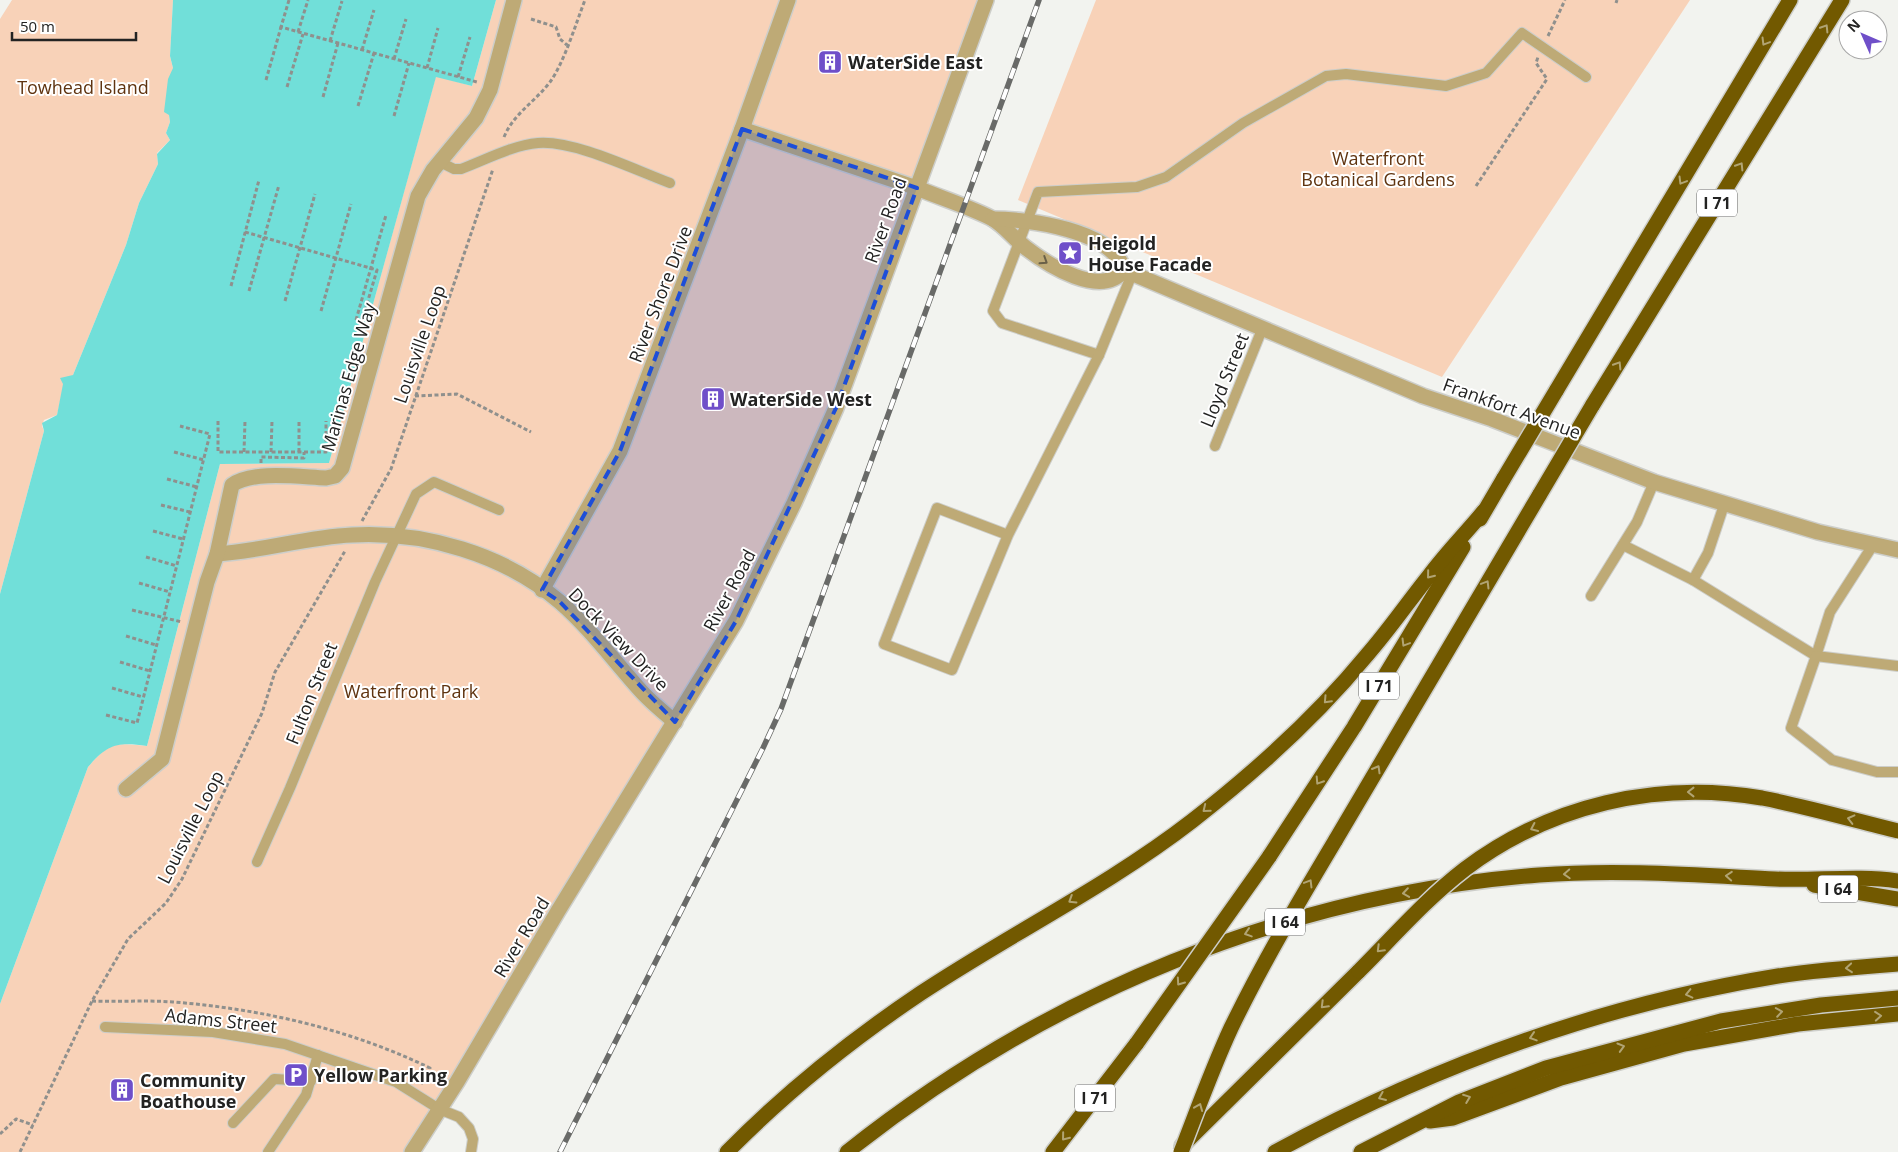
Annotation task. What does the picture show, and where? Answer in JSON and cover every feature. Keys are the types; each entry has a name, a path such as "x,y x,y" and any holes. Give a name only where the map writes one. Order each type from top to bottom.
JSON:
{"highway":[{"name":"I 71","path":"1053,1152 1137,1043 1269,857 1354,727 1790,0"},
{"name":"I 71","path":"1181,1152 1218,1057 1273,946 1592,406 1842,0"},
{"path":"727,1152 804,1079 872,1027 922,993 1160,843 1231,790 1306,722 1341,685 1399,616 1430,574 1484,511"},
{"path":"1176,1152 1440,891 1488,852 1538,826 1581,809 1608,802 1669,792 1722,793 1802,807 1898,831"},
{"name":"I 64","path":"847,1152 928,1091 1030,1028 1138,975 1248,933 1333,908 1394,894 1539,875 1659,872 1778,879 1898,899"},
{"path":"1778,879 1876,877 1898,880"},
{"path":"1275,1152 1374,1100 1509,1045 1573,1024 1634,1006 1779,976 1898,964"},
{"path":"1361,1152 1424,1122 1458,1102 1546,1068 1721,1021 1821,1005 1898,998"},
{"path":"1424,1122 1453,1118 1561,1078 1684,1044 1798,1024 1898,1014"}],"street":[{"name":"Marinas Edge Way","path":"126,789 162,759 205,591 217,554 232,485 241,479 326,478 335,476 342,468 418,196 440,162 476,118 490,90 514,0"},
{"name":"River Shore Drive","path":"542,590 620,451 742,130 788,0"},
{"name":"River Road","path":"412,1152 736,622 794,503 836,408 986,0"},
{"path":"742,130 917,188 993,219 1029,221 1087,237 1116,253 1128,272 1107,281 1092,280 1060,270 1020,243 993,219"},
{"name":"Frankfort Avenue","path":"1128,272 1263,327 1423,396 1492,419 1654,482 1724,505 1818,532 1898,550"},
{"name":"Dock View Drive","path":"217,554 255,550 290,541 353,534 451,544 503,564 559,601 603,647 642,693 675,722"}],"lane":[{"path":"1098,355 1002,323 993,311 1029,221 1038,192 1137,187 1166,177 1243,123 1326,76 1346,74 1446,86 1486,73 1522,33 1586,78"},
{"path":"440,162 454,170 461,169 525,145 539,143 577,149 670,183"},
{"path":"1008,535 937,508 884,644 952,670 1008,535 1098,355 1128,272"},
{"name":"Lloyd Street","path":"1215,446 1263,327"},
{"name":"Fulton Street","path":"257,862 290,788 375,582 416,494 434,482 499,510"},
{"path":"1592,596 1637,522 1654,482"},
{"path":"1693,580 1708,553 1724,505"},
{"path":"1623,545 1693,580 1816,656 1898,666"},
{"path":"1873,545 1830,612 1791,728 1832,760 1877,772 1898,772"},
{"name":"Adams Street","path":"105,1028 213,1032 285,1044 318,1055 396,1082 440,1109 459,1117 469,1128 473,1139 470,1152"},
{"path":"268,1152 306,1095 318,1055"},
{"path":"233,1123 274,1079 311,1081"}],"path":[{"path":"266,80 289,0"},
{"path":"287,86 308,0"},
{"path":"501,145 508,127 519,113 552,80 584,0"},
{"path":"1476,186 1547,79 1536,63 1565,0"},
{"path":"330,41 342,1"},
{"path":"362,50 374,10"},
{"path":"394,59 406,19"},
{"path":"532,19 556,27 560,39 567,45"},
{"path":"281,27 478,83"},
{"path":"426,68 438,28"},
{"path":"458,77 470,37"},
{"path":"323,97 338,43"},
{"path":"358,106 374,53"},
{"path":"394,116 409,63"},
{"name":"Louisville Loop","path":"359,526 392,469 494,166"},
{"path":"231,286 259,180"},
{"path":"249,291 279,185"},
{"path":"285,300 315,194"},
{"path":"321,311 351,204"},
{"path":"356,320 386,215"},
{"path":"245,232 377,270 364,314 373,316"},
{"path":"416,396 457,394 531,432"},
{"path":"218,420 218,452 326,452 326,421"},
{"path":"244,452 245,421"},
{"path":"271,452 272,421"},
{"path":"298,452 299,421"},
{"path":"106,715 137,723 156,644 165,618 210,434 180,426"},
{"path":"174,452 204,460"},
{"path":"297,458 304,458 304,452"},
{"path":"167,479 197,487"},
{"path":"160,505 190,512"},
{"path":"153,531 183,539"},
{"name":"Louisville Loop","path":"20,1152 92,1001 128,939 166,904 182,879 262,713 275,672 348,544"},
{"path":"146,557 177,566"},
{"path":"139,583 170,592"},
{"path":"132,610 183,622"},
{"path":"126,636 156,644"},
{"path":"120,662 150,671"},
{"path":"112,688 143,697"},
{"path":"92,1001 171,1002 279,1016 335,1030 389,1048 430,1068 423,1079"},
{"path":"0,1134 16,1119 33,1125"}],"highlighted area":[{"path":"742,129 917,188 836,408 736,621 675,722 559,601 542,590 620,451"}],"green space":[{"name":"Towhead Island","path":"12,0 173,0 170,56 173,68 170,122 166,133 170,140 157,153 158,164 139,203 126,245 73,375 64,384 57,415 44,420 42,426 44,431 0,594 0,19"},
{"name":"Waterfront Park","path":"496,0 980,0 836,408 736,621 413,1152 0,1152 0,1004 88,767 108,748 120,744 147,746 220,464 329,463 436,76 472,86"},
{"name":"Waterfront Botanical Gardens","path":"1096,0 1690,0 1442,377 1018,200"}],"water":[{"path":"173,0 496,0 472,86 436,77 329,463 220,464 147,746 128,744 114,746 101,753 88,767 0,1004 0,594 44,431 42,423 57,415 63,384 60,378 73,375 126,245 139,203 158,164 157,154 170,140 166,133 170,122 169,115 164,112 168,79 173,68 170,56"}],"railway":[{"path":"560,1152 781,709 1039,0"}],"place":[{"name":"WaterSide East","path":"830,62"},
{"name":"Heigold House Facade","path":"1070,253"},
{"name":"WaterSide West","path":"713,399"},
{"name":"Yellow Parking","path":"296,1075"},
{"name":"Community Boathouse","path":"122,1090"}]}
